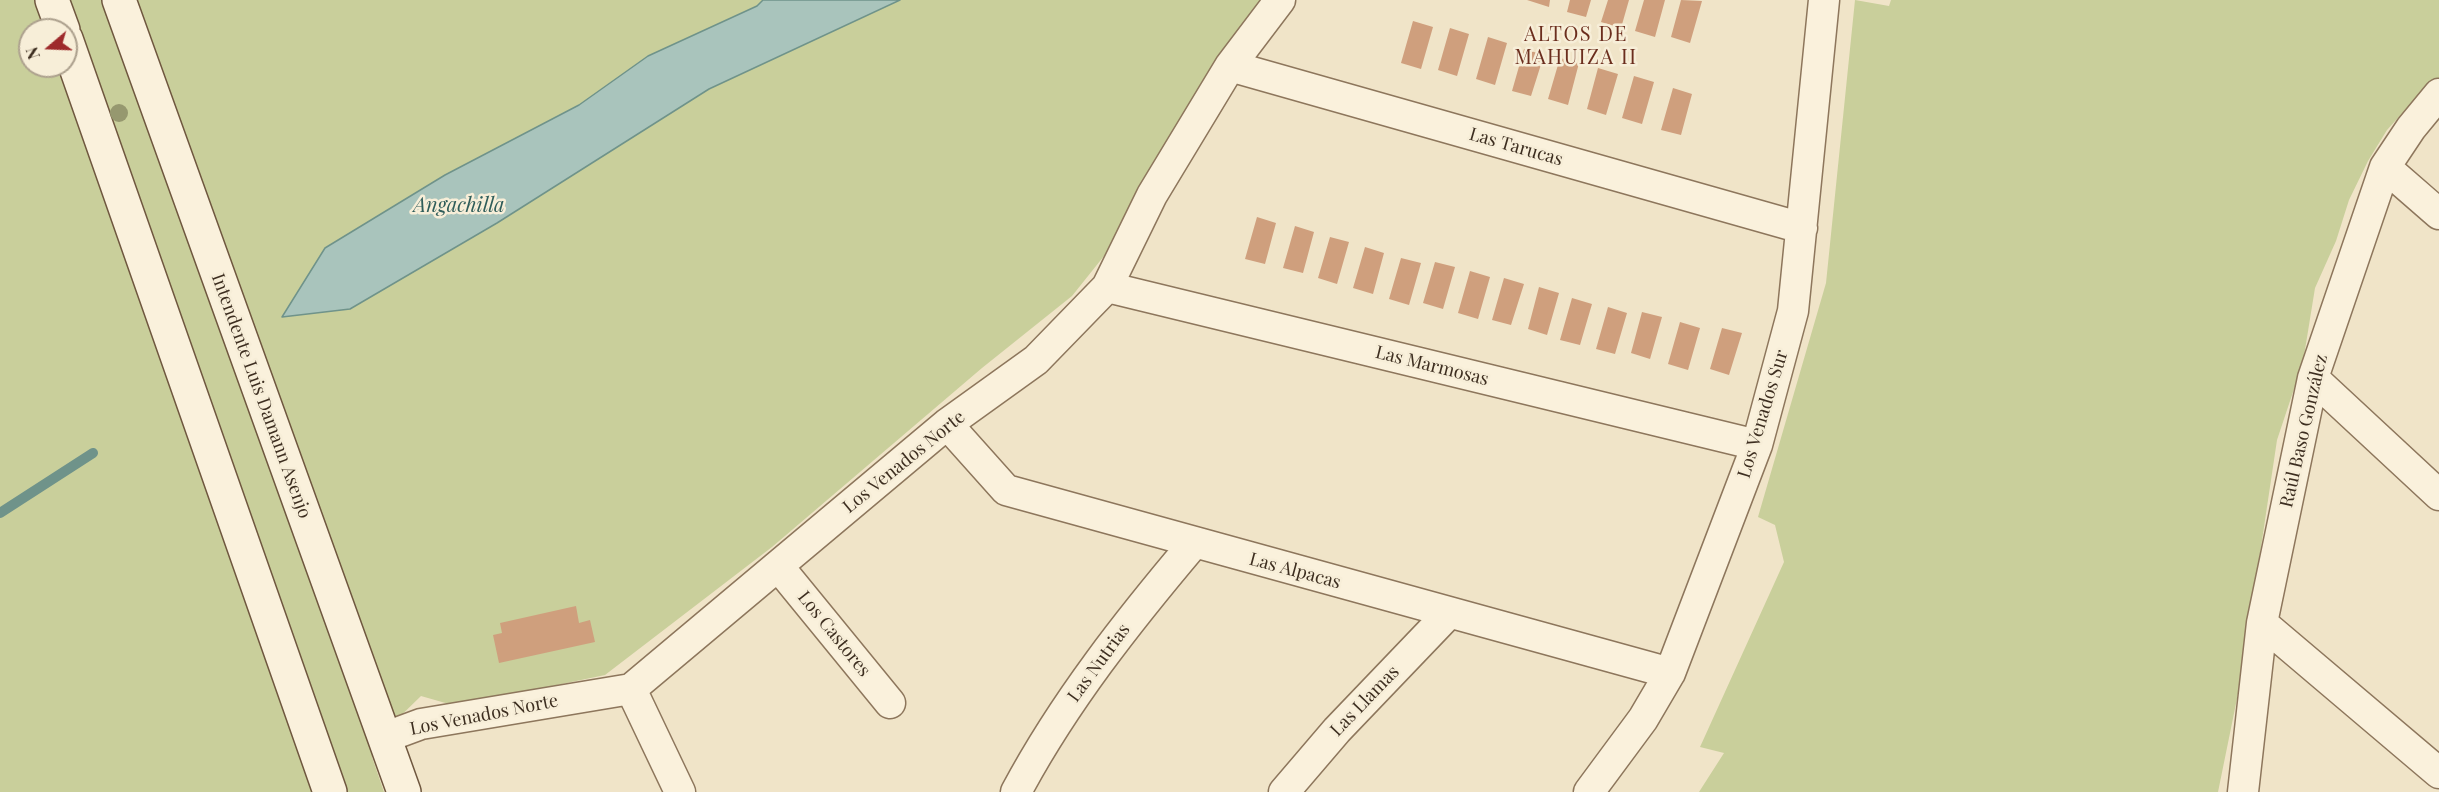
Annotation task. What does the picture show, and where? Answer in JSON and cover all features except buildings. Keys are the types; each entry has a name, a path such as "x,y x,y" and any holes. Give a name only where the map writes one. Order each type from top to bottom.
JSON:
{"main road":[{"path":"52,0 59,18"},
{"name":"Intendente Luis Damann Asenjo","path":"119,0 404,792"},
{"path":"78,73 330,792"}],"street":[{"name":"Los Venados Norte","path":"386,737 421,724 631,689 947,424 1036,360 1107,287 1152,195 1230,66 1280,0"},
{"name":"Los Venados Sur","path":"1589,792 1643,719 1670,673 1757,445 1793,311 1802,228 1815,2"},
{"name":"Las Tarucas","path":"1230,66 1802,228"},
{"name":"Raúl Baso González","path":"2243,792 2262,623 2313,378 2385,167 2411,128 2439,94"},
{"path":"2385,167 2439,214"},
{"name":"Las Marmosas","path":"1107,287 1757,445"},
{"path":"2313,378 2439,495"},
{"name":"Las Alpacas","path":"947,424 1006,490 1670,673"},
{"name":"Las Nutrias","path":"1016,792 1058,721 1100,659 1194,543"},
{"name":"Los Castores","path":"778,566 890,703"},
{"name":"Las Llamas","path":"1284,792 1337,730 1449,613"},
{"path":"2262,623 2439,773"},
{"path":"631,689 680,792"}],"green space":[{"path":"0,0 1274,0 1229,60 1108,251 1072,296 982,368 772,547 605,675 456,706 421,696 382,734 372,757 384,792 0,792"},
{"path":"1855,0 1889,6 1891,0 2439,0 2439,78 2427,86 2387,130 2368,161 2349,200 2336,241 2315,288 2303,362 2277,440 2242,674 2218,792 1699,792 1724,753 1700,747 1784,562 1775,525 1758,517 1826,283"}],"water":[{"name":"Angachilla","path":"763,0 900,0 709,89 497,223 350,309 282,317 325,248 445,175 579,105 648,56 757,6"}],"waterway":[{"path":"0,513 93,453"}],"district":[{"name":"ALTOS DE MAHUIZA II","path":"1576,46"}]}
